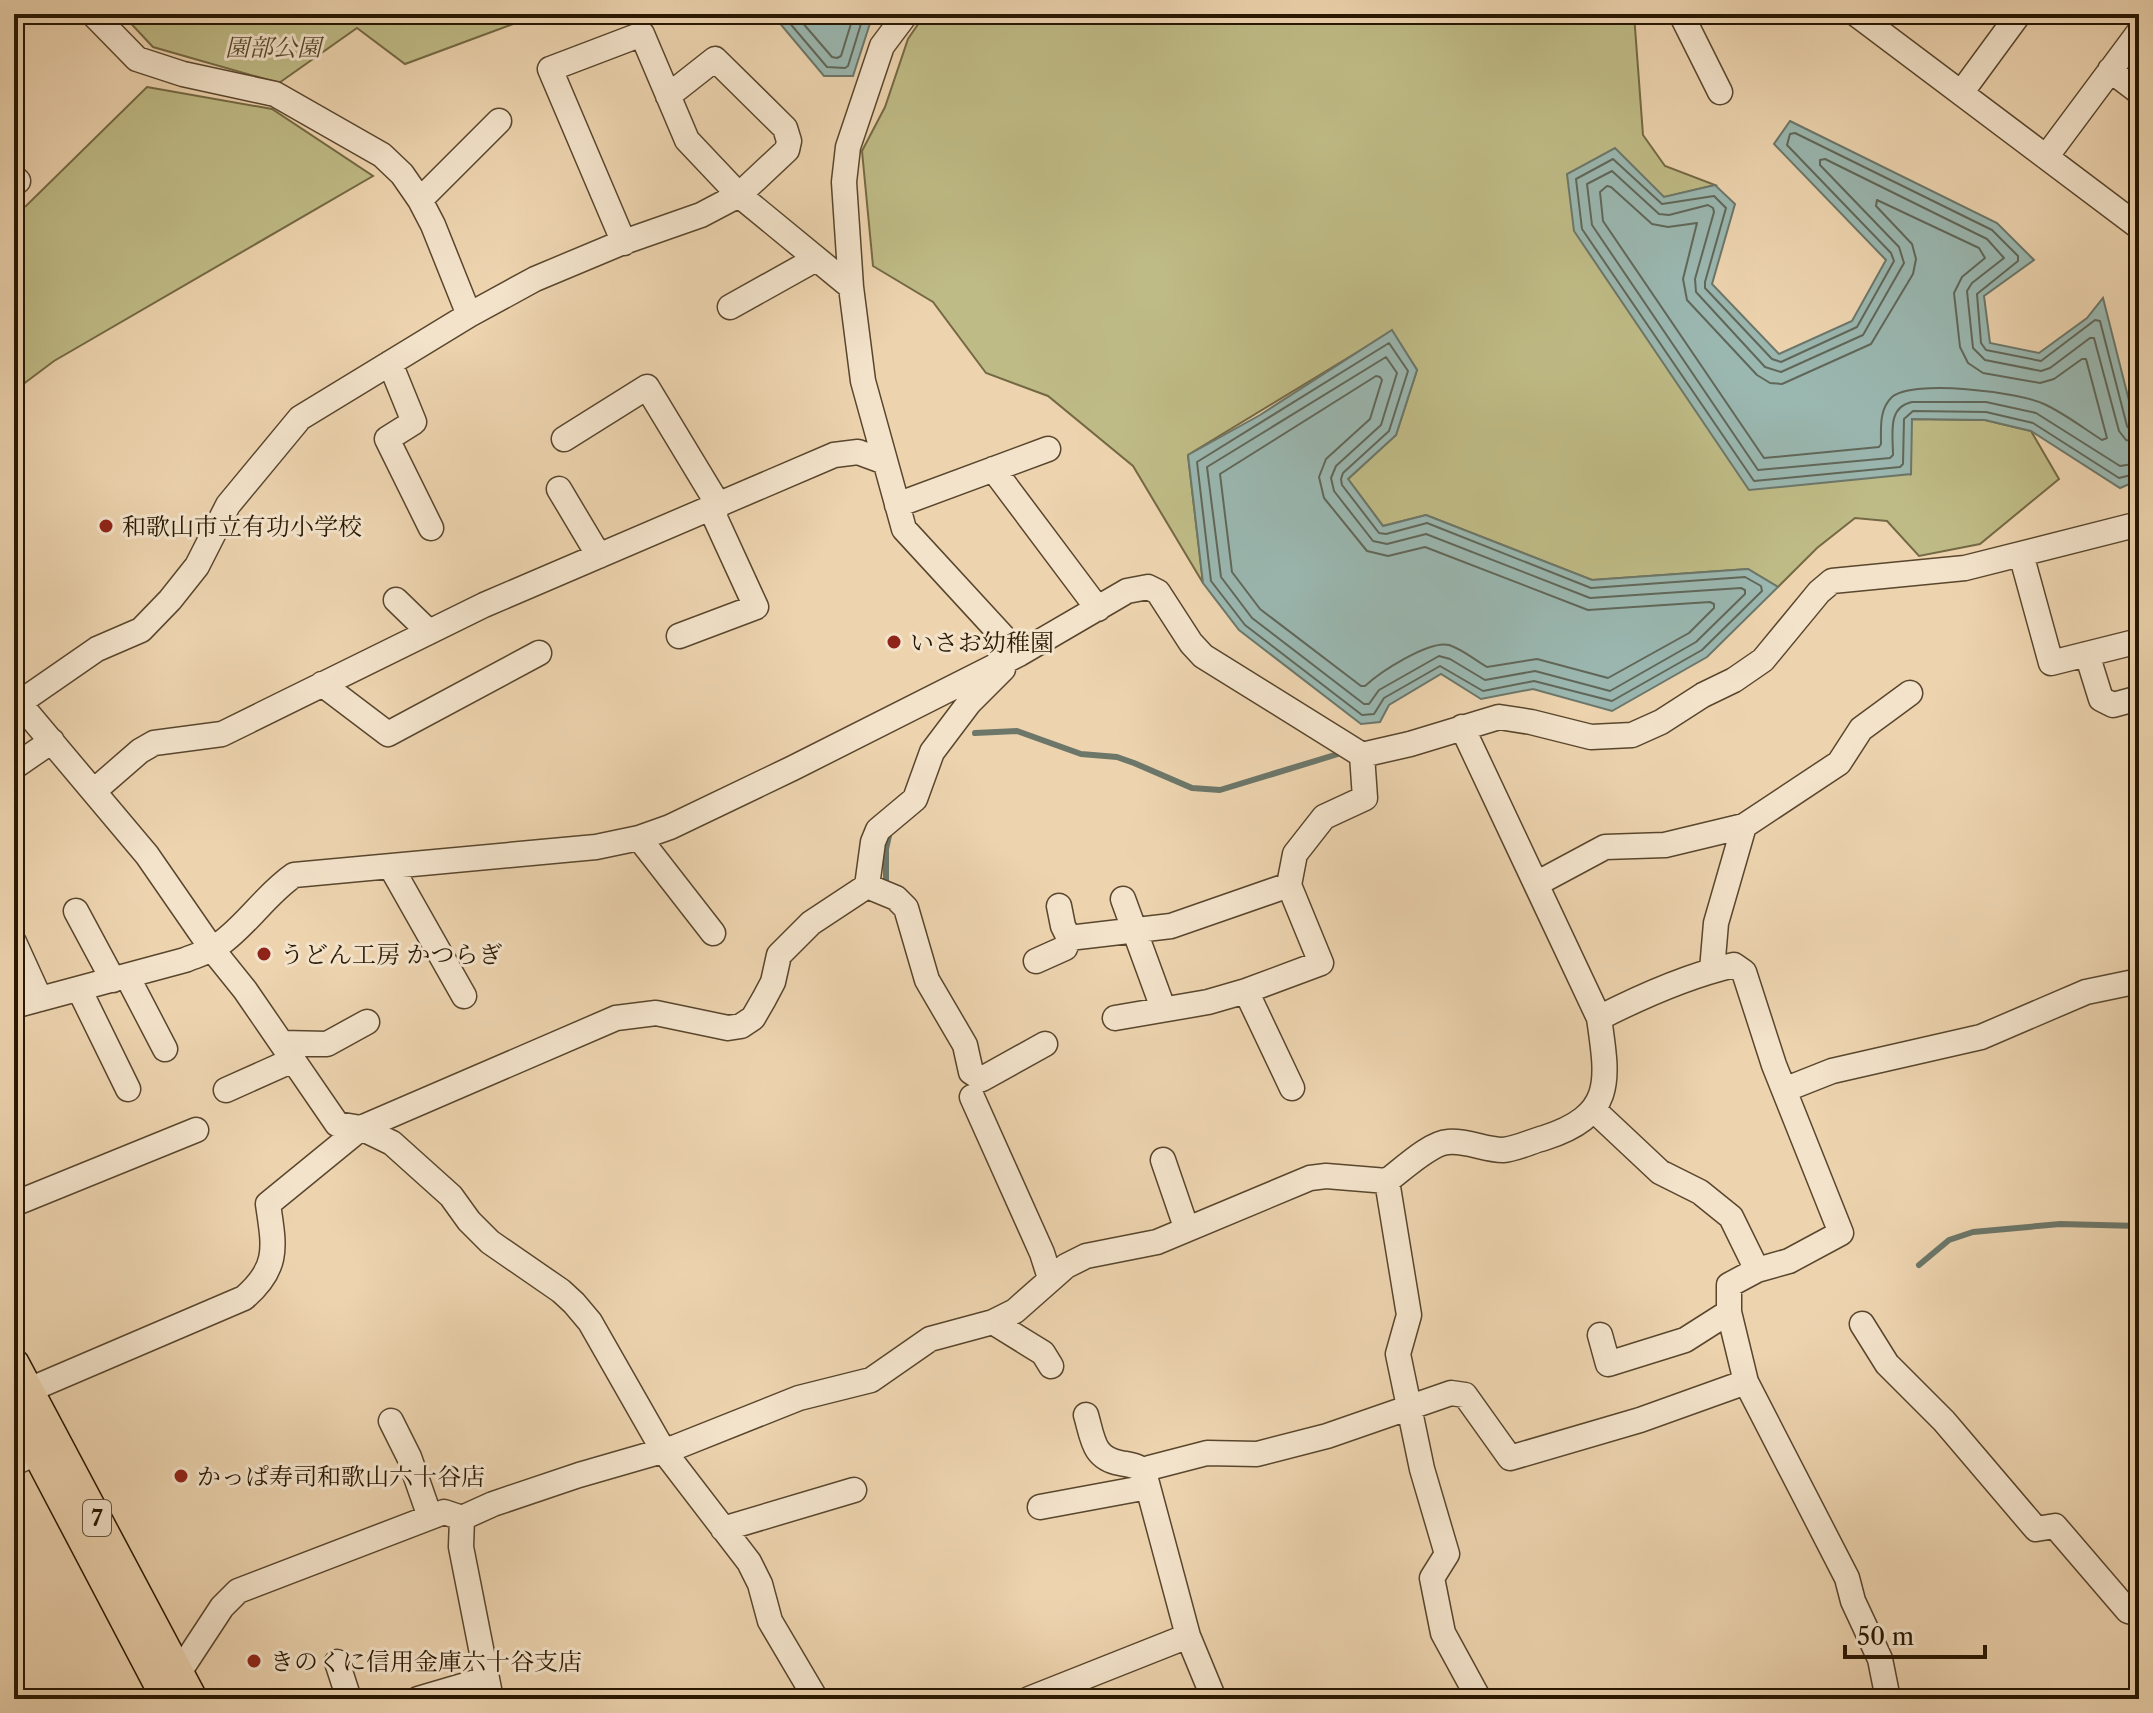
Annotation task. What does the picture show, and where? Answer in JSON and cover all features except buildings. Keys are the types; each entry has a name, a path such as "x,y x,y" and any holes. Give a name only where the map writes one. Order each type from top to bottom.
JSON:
{"main road":[{"name":"7","path":"14,1364 37,1453 173,1694"}],"street":[{"path":"93,14 137,59 183,74 275,94 382,155 402,174 420,200 469,315"},
{"path":"906,14 882,46 848,147 844,182 851,287 863,381 904,529 1019,654"},
{"path":"1681,14 1720,92"},
{"path":"1961,93 2019,14"},
{"path":"1872,19 1961,93 2138,224"},
{"path":"2046,157 2139,32"},
{"path":"624,243 550,69 642,34 687,140 739,195 851,287"},
{"path":"668,96 715,59 785,128 789,141 787,150 739,195 701,215 535,279 469,315 300,418 228,505 197,566 141,630 97,649 17,700 147,855 337,1124 361,1128 392,1143 451,1196 469,1221 490,1242 561,1291 590,1322 663,1450 749,1562 760,1584 770,1621 816,1699"},
{"path":"2110,70 2139,92"},
{"path":"420,200 499,121"},
{"path":"730,307 816,259"},
{"path":"390,363 414,422 387,439 431,528"},
{"path":"564,439 647,387 715,507 756,607 679,636"},
{"path":"897,505 1048,449"},
{"path":"94,791 140,751 154,743 222,734 484,605 834,455 858,452 885,462"},
{"path":"993,469 1098,609"},
{"path":"559,489 599,556"},
{"path":"14,1006 185,960 212,949 244,923 278,886 294,875 596,847 639,838 670,827 1019,654 1127,591 1148,587 1158,592 1203,656 1362,755 1499,717 1591,737 1632,735 1661,722 1763,660 1819,592 1832,581 1965,568 2139,524"},
{"path":"2021,554 2051,663 2139,641"},
{"path":"396,600 429,632"},
{"path":"322,684 388,734 539,653"},
{"path":"21,1399 252,1292 272,1261 274,1249 268,1204 361,1128 616,1018 656,1013 728,1028 741,1026 753,1018 773,982 779,955 811,923 867,886 873,842 878,830 915,799 932,752 969,703 1019,654"},
{"path":"2087,654 2101,699 2113,705 2139,698"},
{"path":"1536,884 1605,847 1665,845 1744,826 1839,763 1861,729 1910,693"},
{"path":"173,1694 222,1607 238,1591 444,1512 462,1518 522,1494 676,1447 799,1398 871,1380 930,1339 993,1322 1015,1311 1050,1278 1086,1256 1157,1242 1186,1227 1310,1178 1326,1176 1387,1181 1433,1147 1448,1141 1504,1150 1553,1135 1595,1111 1604,1088 1606,1061 1599,1018 1462,727"},
{"path":"14,767 52,741"},
{"path":"1115,1018 1208,1002 1321,963 1289,885 1295,854 1324,817 1365,798 1362,755"},
{"path":"1712,970 1716,923 1744,826"},
{"path":"639,838 713,933"},
{"path":"391,867 464,996"},
{"path":"1069,938 1171,926 1289,885"},
{"path":"867,886 896,898 906,908 927,980 965,1045 971,1072 982,1079 1045,1044"},
{"path":"1123,899 1160,1000"},
{"path":"1036,961 1065,948 1069,938 1059,906"},
{"path":"76,911 165,1049"},
{"path":"14,942 40,999"},
{"path":"1599,1018 1639,998 1712,970 1734,965 1744,972 1784,1090 1841,1233 1789,1261 1757,1270 1729,1285 1729,1312 1746,1382 1847,1578 1853,1601 1880,1659 1888,1699"},
{"path":"1784,1090 1832,1071 1981,1037 2086,992 2139,981"},
{"path":"79,989 128,1089"},
{"path":"1246,991 1292,1088"},
{"path":"226,1090 288,1052 327,1044 367,1022"},
{"path":"972,1097 1042,1253 1050,1278"},
{"path":"1595,1111 1660,1172 1700,1192 1731,1217 1757,1270"},
{"path":"14,1204 196,1130"},
{"path":"1163,1160 1186,1227"},
{"path":"1387,1181 1409,1315 1398,1354 1422,1469 1447,1554 1432,1578 1443,1633 1479,1699"},
{"path":"1600,1335 1608,1364 1685,1340 1729,1312"},
{"path":"993,1322 1043,1353 1051,1366"},
{"path":"1862,1324 1887,1364 1944,1421 2036,1529 2055,1526 2128,1611 2139,1614"},
{"path":"1146,1479 1149,1468 1207,1453 1257,1454 1327,1436 1451,1393 1465,1395 1510,1458 1640,1420 1746,1382"},
{"path":"1086,1415 1096,1450 1108,1461 1138,1466 1146,1479 1188,1636 1214,1699"},
{"path":"391,1421 409,1457 430,1517"},
{"path":"1040,1507 1146,1479"},
{"path":"723,1529 854,1490"},
{"path":"418,1699 489,1689 461,1547 462,1518"},
{"path":"1029,1699 1188,1636"},
{"path":"337,1662 349,1699"}],"green space":[{"name":"園部公園","path":"122,14 513,14 513,24 405,64 357,28 279,83 153,47"},
{"path":"925,14 1634,14 1643,135 1665,166 1715,185 1665,197 1567,174 1910,474 1911,419 1985,420 2031,431 2059,479 1980,544 1919,556 1887,521 1855,518 1817,548 1778,587 1748,569 1592,580 1426,515 1383,526 1348,479 1396,435 1417,370 1392,331 1188,455 1203,583 1133,466 1048,396 986,373 933,302 873,266 862,151 885,107 908,39"},
{"path":"147,87 272,109 373,176 54,361 14,391 14,212 26,206"}],"water":[{"path":"772,14 873,14 853,76 824,76"},
{"path":"1790,121 1997,223 2034,260 1984,296 1990,343 2039,353 2087,318 2103,298 2139,440 2139,480 2120,488 2031,431 1985,420 1912,419 1911,474 1749,490 1574,231 1567,174 1615,148 1664,197 1715,185 1735,204 1712,284 1779,354 1852,321 1886,260 1774,144"},
{"path":"1392,330 1417,370 1396,435 1348,479 1383,526 1426,515 1592,580 1748,569 1778,587 1707,657 1612,711 1533,689 1481,699 1441,674 1389,705 1380,722 1361,724 1239,630 1203,583 1188,455 1260,415"}],"waterway":[{"path":"975,733 1017,731 1081,754 1117,757 1192,788 1220,790 1338,754"},
{"path":"886,880 886,849 890,831"},
{"path":"1919,1265 1949,1240 1973,1232 2060,1224 2139,1226"}],"place":[{"name":"和歌山市立有功小学校","path":"106,526"},
{"name":"いさお幼稚園","path":"894,642"},
{"name":"うどん工房 かつらぎ","path":"264,954"},
{"name":"かっぱ寿司和歌山六十谷店","path":"181,1476"},
{"name":"きのくに信用金庫六十谷支店","path":"254,1661"}]}
